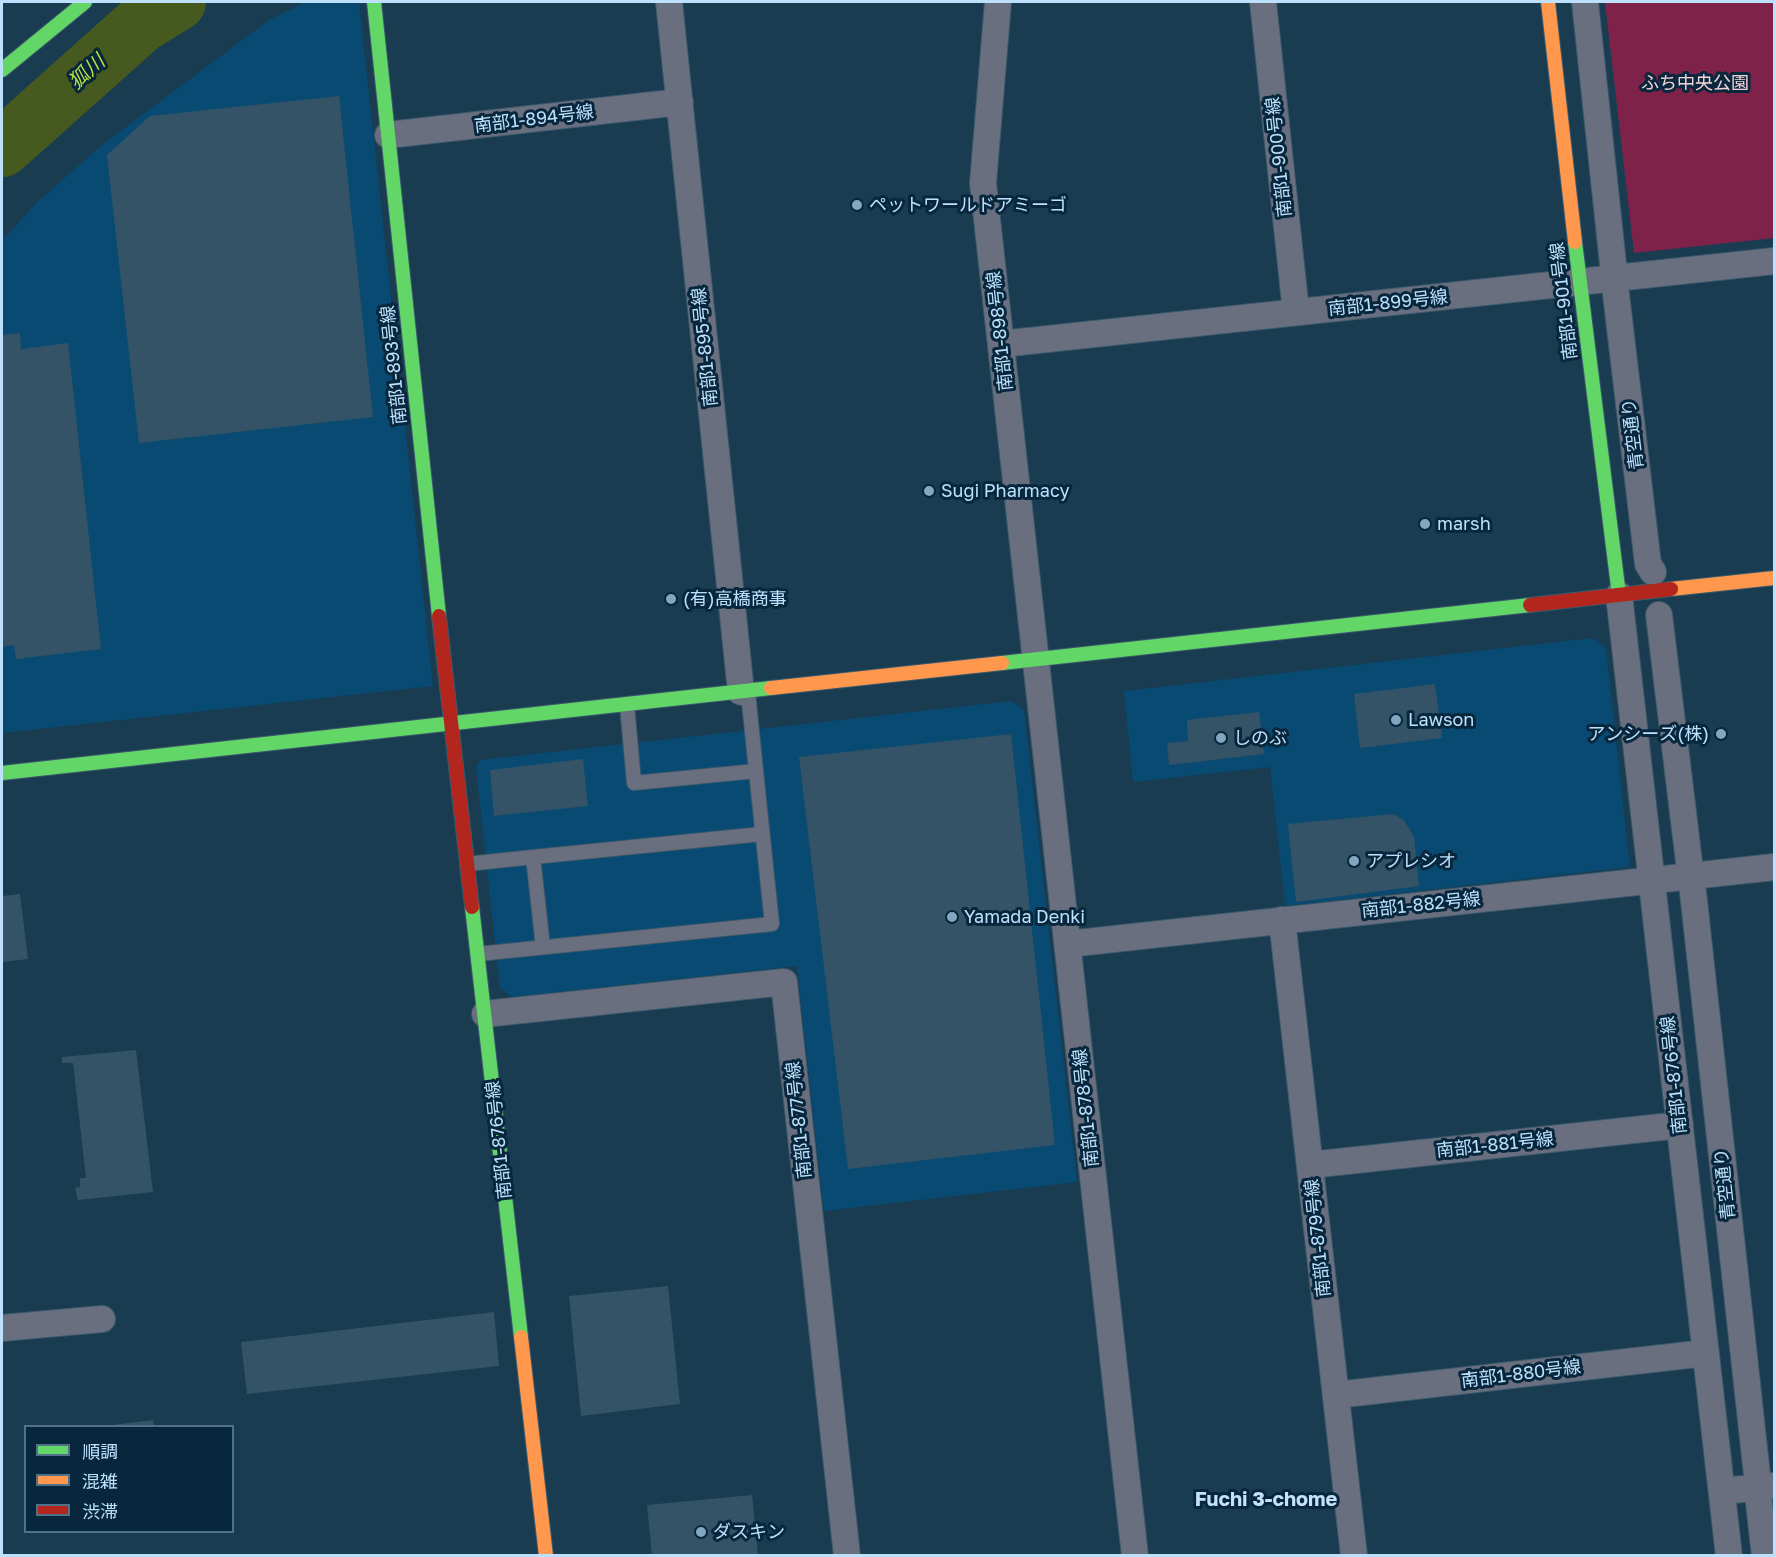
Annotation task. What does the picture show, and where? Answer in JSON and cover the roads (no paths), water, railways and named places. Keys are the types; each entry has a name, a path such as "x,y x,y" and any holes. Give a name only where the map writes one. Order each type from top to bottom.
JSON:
{"street":[{"path":"2,70 85,2"},
{"name":"南部1-893号線","path":"374,2 450,724"},
{"name":"南部1-895号線","path":"669,2 744,692"},
{"name":"南部1-898号線","path":"998,2 983,183 1036,660"},
{"name":"南部1-900号線","path":"1263,2 1296,312"},
{"name":"南部1-901号線","path":"1548,2 1579,282 1619,595"},
{"path":"1585,2 1613,264"},
{"name":"南部1-894号線","path":"388,135 680,102"},
{"name":"南部1-899号線","path":"1001,344 1774,261"},
{"name":"青空通り","path":"1617,294 1648,564 1653,572"},
{"path":"2,773 1774,578"},
{"name":"南部1-876号線","path":"1619,595 1729,1556"},
{"path":"1659,615 1689,862"},
{"name":"南部1-878号線","path":"1036,660 1135,1556"},
{"name":"南部1-876号線","path":"450,724 486,1014 546,1556"},
{"name":"南部1-882号線","path":"1068,944 1774,867"},
{"name":"青空通り","path":"1693,892 1764,1488 1765,1556"},
{"name":"南部1-879号線","path":"1282,920 1354,1556"},
{"name":"南部1-877号線","path":"486,1014 784,982 847,1556"},
{"name":"南部1-881号線","path":"1310,1165 1680,1125"},
{"path":"2,1328 102,1319"},
{"name":"南部1-880号線","path":"1336,1395 1706,1353"},
{"path":"1722,1491 1764,1488"}],"lane":[{"path":"478,954 772,924 756,771 744,692"},
{"path":"627,705 634,783 756,771"},
{"path":"468,864 762,834"},
{"path":"533,857 543,947"}],"waterway":[{"name":"狐川","path":"2,148 141,24 177,2"}],"place":[{"name":"ペットワールドアミーゴ","path":"857,205"},
{"name":"Sugi Pharmacy","path":"929,491"},
{"name":"marsh","path":"1425,524"},
{"name":"(有)高橋商事","path":"671,599"},
{"name":"Lawson","path":"1396,720"},
{"name":"アンシーズ(株)","path":"1721,734"},
{"name":"しのぶ","path":"1221,738"},
{"name":"アプレシオ","path":"1354,861"},
{"name":"Yamada Denki","path":"952,917"},
{"name":"ダスキン","path":"701,1532"}],"district":[{"name":"Fuchi 3-chome","path":"1266,1500"}],"park label":[{"name":"ふち中央公園","path":"1695,83"}]}
